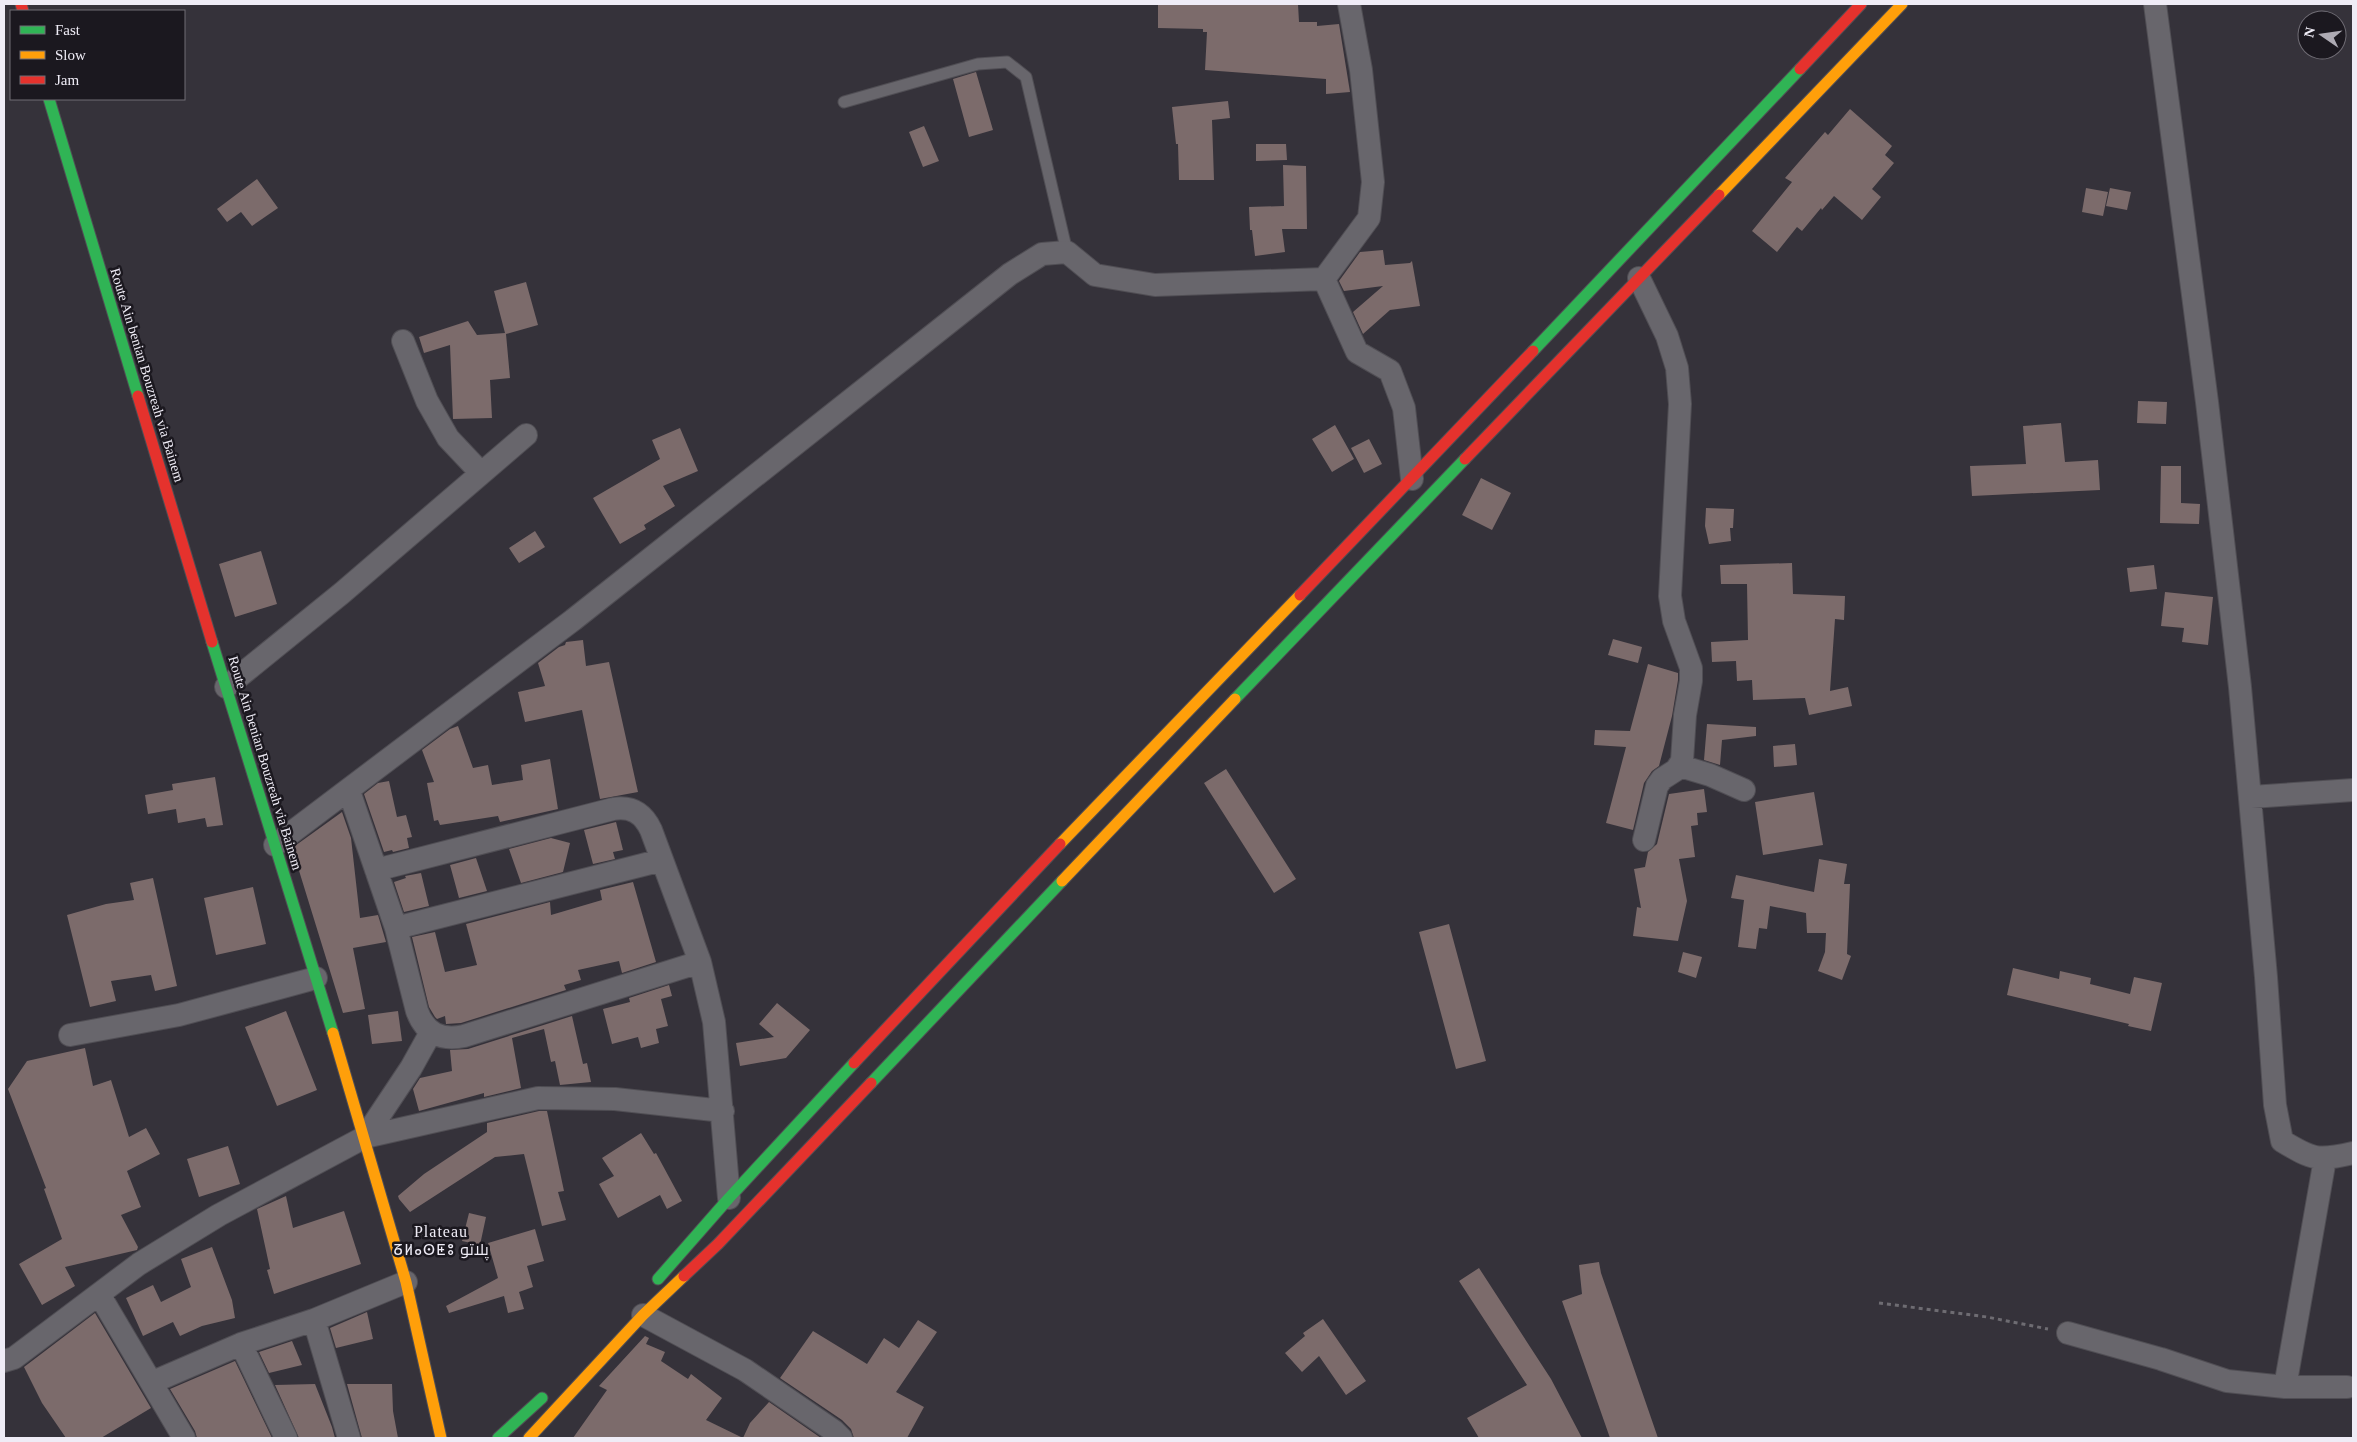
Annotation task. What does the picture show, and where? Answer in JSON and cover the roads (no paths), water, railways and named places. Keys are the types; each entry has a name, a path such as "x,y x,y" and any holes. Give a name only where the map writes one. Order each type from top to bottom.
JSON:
{"main road":[{"path":"647,1290 729,1198 994,912 1412,479 1861,4"},
{"path":"529,1438 643,1314 718,1244 1170,767 1902,4"},
{"name":"Route Ain benian Bouzreah via Bainem","path":"49,100 226,687 365,1137 406,1282 441,1438"},
{"path":"498,1438 520,1420 553,1386"}],"street":[{"path":"1324,279 1369,218 1373,182 1361,70 1349,4"},
{"path":"2155,4 2207,402 2251,797 2275,1105 2282,1141 2307,1156 2325,1159 2353,1153"},
{"path":"275,845 573,620 1010,274 1042,254 1067,252 1096,275 1155,285 1324,279"},
{"path":"1639,278 1667,336 1677,368 1680,404 1670,596 1674,621 1691,668 1691,681 1684,725 1685,750 1680,766 1662,779 1657,786 1644,840"},
{"path":"1324,279 1357,352 1390,371 1404,408 1412,479"},
{"path":"403,341 427,401 448,438 481,474"},
{"path":"226,687 342,593 526,435"},
{"path":"1680,766 1710,775 1744,790"},
{"path":"2251,797 2353,790"},
{"path":"349,791 396,928 420,1020 431,1032 444,1038 464,1036 700,962"},
{"path":"376,870 621,808 629,808 643,816 651,830 700,962 714,1022 723,1111 724,1158 729,1198"},
{"path":"396,928 662,860"},
{"path":"70,1035 178,1015 266,993 316,978"},
{"path":"365,1137 411,1068 431,1032"},
{"path":"4,1361 14,1358 139,1264 219,1215 365,1137 538,1098 615,1099 723,1111"},
{"path":"2285,1387 2325,1159"},
{"path":"152,1382 241,1344 314,1320 406,1282"},
{"path":"99,1294 184,1438"},
{"path":"643,1314 744,1370 834,1431 840,1438"},
{"path":"314,1320 349,1438"},
{"path":"2068,1334 2161,1359 2227,1381 2285,1387 2347,1387"},
{"path":"241,1344 286,1438"}],"lane":[{"path":"844,102 978,64 1007,62 1026,77 1067,252"}],"district":[{"name":"Plateau ⵒⵍⴰⵙⵟⵓ پلاتو","path":"441,1240"}]}
